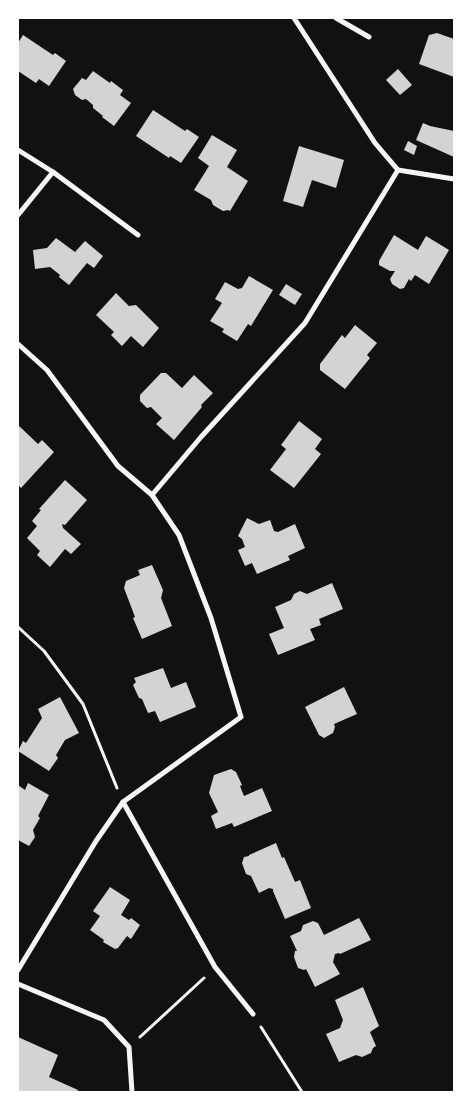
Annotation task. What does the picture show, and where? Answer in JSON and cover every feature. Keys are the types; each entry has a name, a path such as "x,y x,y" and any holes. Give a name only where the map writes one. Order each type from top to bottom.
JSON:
{"street":[{"path":"294,18 375,143 398,170 454,179"},
{"path":"336,18 369,37"},
{"path":"18,150 53,172 138,235"},
{"path":"152,495 201,437 305,324 398,170"},
{"path":"18,216 53,172"},
{"path":"18,344 47,370 118,466 152,495 179,535 211,618 241,717 123,802 96,841 18,970"},
{"path":"123,802 215,967 253,1014"},
{"path":"18,984 104,1020 129,1047 132,1092"}],"path":[{"path":"18,627 44,651 83,704 123,802"},
{"path":"149,1029 215,967"},
{"path":"253,1014 302,1092"}],"building":[{"path":"437,33 454,39 454,77 419,64 429,35"},
{"path":"23,35 53,55 55,53 66,61 49,86 39,79 36,83 18,71 18,43"},
{"path":"398,69 412,85 400,95 386,80"},
{"path":"93,71 123,90 120,95 131,103 114,126 102,117 86,99 82,100 75,95 73,89 82,78 86,80"},
{"path":"153,110 185,131 187,129 199,137 181,163 170,156 169,158 136,136"},
{"path":"423,123 454,131 454,157 416,140"},
{"path":"212,135 237,150 227,167 248,181 230,211 223,211 213,205 211,200 194,190 209,166 198,158"},
{"path":"408,141 417,146 414,155 404,150"},
{"path":"299,146 344,160 336,188 312,180 303,207 283,201"},
{"path":"394,235 418,250 426,236 449,250 429,284 415,275 411,281 409,279 404,288 400,289 392,284 390,279 395,271 390,271 379,265 379,261"},
{"path":"56,238 75,252 85,241 103,256 94,268 87,263 69,285 50,267 35,269 33,250 47,248"},
{"path":"249,276 273,290 251,326 248,324 237,341 222,332 224,329 210,321 222,303 215,299 225,282 238,289 242,288"},
{"path":"286,284 302,294 295,305 279,295"},
{"path":"116,293 129,306 136,305 159,328 143,347 131,336 122,346 111,335 114,332 96,315"},
{"path":"355,325 377,343 367,355 370,358 345,389 320,370 320,364 342,335 345,338"},
{"path":"161,373 166,373 182,388 194,375 213,393 201,405 202,407 174,440 156,424 162,418 151,407 147,408 140,401 140,395"},
{"path":"299,421 322,439 315,449 321,454 294,488 270,470 286,449 281,445"},
{"path":"18,425 38,444 42,440 54,452 21,488 18,485"},
{"path":"65,480 87,500 65,525 62,524 63,528 81,544 71,554 65,549 50,567 37,555 40,551 27,538 37,526 32,521 41,510 39,509"},
{"path":"247,518 259,524 270,520 274,531 278,532 295,524 305,548 288,556 290,560 257,574 252,563 245,566 238,550 245,547 242,539 238,536"},
{"path":"152,565 163,590 161,598 172,626 142,639 124,588 126,581 140,575 138,570"},
{"path":"332,583 343,609 319,619 321,625 310,629 315,640 278,655 269,634 284,628 275,607 291,600 294,594 300,591 307,594"},
{"path":"163,668 171,688 186,682 196,707 160,722 155,711 148,713 133,685 136,682 134,678"},
{"path":"344,687 357,714 334,724 333,733 324,738 319,735 305,707"},
{"path":"60,697 79,733 65,740 56,755 58,758 49,771 18,751 23,741 26,743 42,718 38,709"},
{"path":"231,769 236,772 242,785 240,786 244,796 262,788 272,811 234,827 232,823 216,829 211,816 218,812 209,793 214,775"},
{"path":"28,783 49,795 38,816 40,818 33,830 35,837 29,846 18,840 18,785 25,790"},
{"path":"276,843 295,882 300,880 311,908 285,919 273,889 269,888 259,893 251,876 246,874 242,863 244,857"},
{"path":"110,887 130,900 121,915 129,920 131,918 140,925 131,939 127,936 118,948 115,949 103,942 104,940 90,930 100,916 93,911"},
{"path":"359,918 371,940 340,954 335,954 333,962 340,974 315,987 306,969 298,968 294,957 295,951 297,951 290,936 301,931 303,925 313,921 318,923 324,935"},
{"path":"363,987 379,1026 370,1032 376,1046 371,1053 362,1057 356,1055 339,1062 326,1034 340,1028 343,1020 335,1000"},
{"path":"18,1037 58,1055 49,1077 78,1090 78,1092 18,1092"}]}
